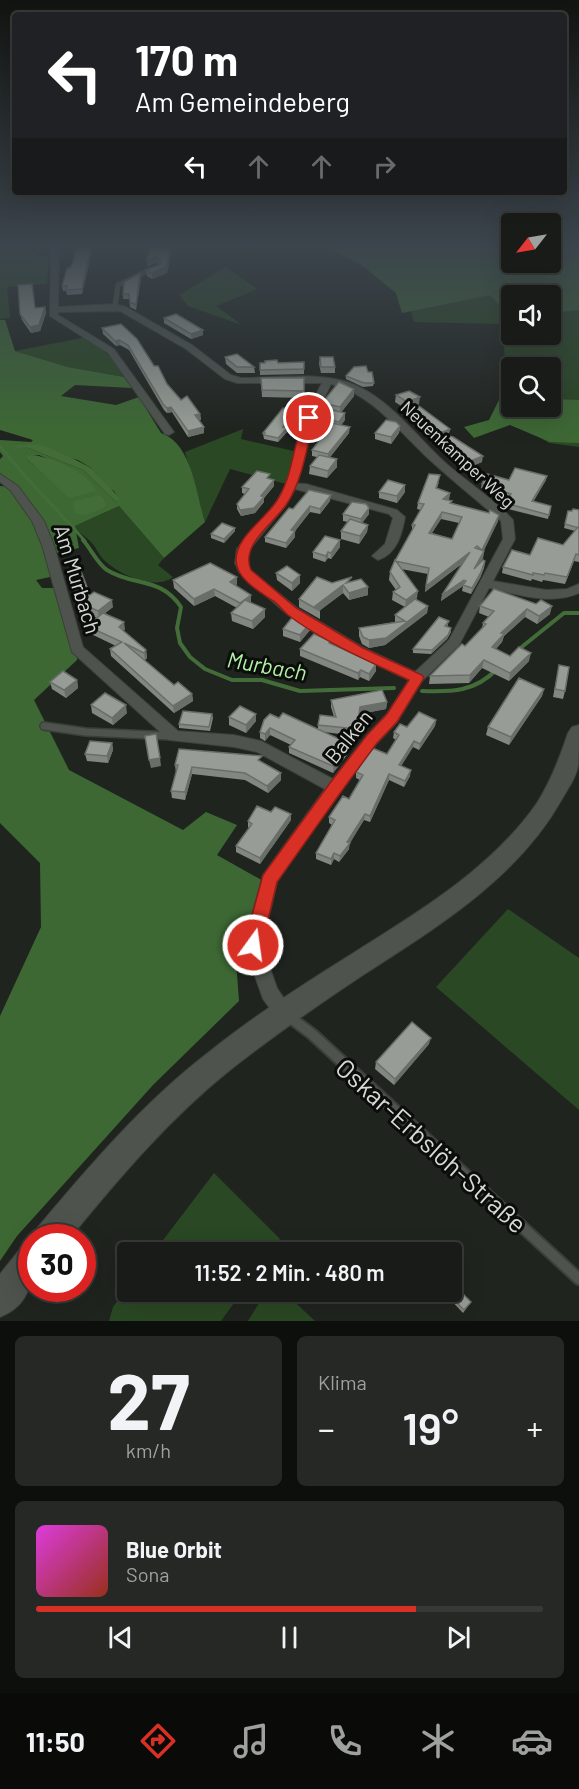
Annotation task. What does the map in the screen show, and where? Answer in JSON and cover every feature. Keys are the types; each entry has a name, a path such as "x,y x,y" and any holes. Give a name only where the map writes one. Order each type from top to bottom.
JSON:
{"main road":[{"path":"61,1224 98,1179 161,1112 218,1063 284,1012 445,907 491,870 523,837 549,801 568,766 579,733"},
{"path":"0,1301 18,1277"}],"street":[{"name":"Neuenkamper Weg","path":"54,310 102,308"},
{"name":"Neuenkamper Weg","path":"117,308 144,319 189,347 228,377 240,381 328,380 341,382 362,391 378,403 435,459 507,520 509,538 486,583"},
{"path":"54,310 54,315 111,351 169,432"},
{"path":"302,448 309,418 328,380"},
{"name":"Am Murbach","path":"0,477 14,488 38,521 62,590 77,649 174,736"},
{"path":"378,556 388,551 395,536 399,518 393,512 302,486 291,486 281,504 243,549 242,563 245,572 258,585 282,601 292,611 359,651 417,678"},
{"path":"486,583 548,595 573,592 579,588"},
{"name":"Balken","path":"284,1012 269,993 253,945 269,880 335,787 372,739 392,718 417,678 454,642 486,583"},
{"path":"174,736 234,741 261,747 335,787"}],"lane":[{"path":"291,486 302,448"},
{"path":"44,726 86,732 174,736"},
{"name":"Oskar-Erbslöh-Straße","path":"284,1012 321,1042 579,1279"}],"shaded area":[{"path":"0,308 9,308 10,318 0,319"},
{"path":"193,308 218,308 242,325"},
{"path":"400,308 428,308 402,313"},
{"path":"410,308 501,308 501,324 414,322"},
{"path":"561,308 579,308 579,447 549,443 526,429 508,424 508,417 561,417 561,357 505,357 504,345 561,345"},
{"path":"561,308 579,308 579,310 561,312"},
{"path":"0,320 5,320 15,351 68,367 124,377 132,388 75,385 61,396 116,405 139,397 161,433 180,447 186,458 205,522 164,558 119,506 75,526 79,548 47,555 55,576 36,580 42,588 56,588 78,638 77,660 34,700 69,770 183,830 206,812 237,825 217,855 265,882 236,961 239,1001 153,1085 28,1224 18,1224 18,1235 0,1261 0,1016 41,927 40,863 0,823 0,486 13,487 13,484 0,473 0,459 3,456 0,452 0,440 31,442 33,440 0,430","holes":["26,447 78,460 91,468 106,486 114,491 119,500 116,502 83,470","39,455 79,473 58,487 28,460 28,456"]},
{"path":"87,337 113,359 124,377 68,367 15,351"},
{"path":"501,396 501,417 561,417 561,399 579,400 579,443 550,442 510,425 474,438 464,427 489,420"},
{"path":"243,429 241,439 298,452 286,484 230,469 205,522 185,452"},
{"path":"18,445 41,445 84,464 92,469 120,500 116,502 83,470 26,447 16,448"},
{"path":"27,456 48,459 78,472 93,484 96,491 69,498 28,460"},
{"path":"99,495 104,499 106,506 95,512 75,513 73,502"},
{"path":"119,506 164,558 158,565 173,577 166,581 148,582 128,576 104,560 90,541 75,529 75,526"},
{"path":"508,909 579,958 579,1110 436,987"},
{"path":"214,1173 280,1239 278,1242 162,1242"},
{"path":"117,1302 235,1302 221,1321 109,1321"},
{"path":"260,1302 295,1302 315,1321 248,1321"}],"building":[{"path":"20,308 45,308 39,325 30,327 20,314"},
{"path":"176,314 203,330 191,334 164,318"},
{"path":"121,324 137,339 154,366 158,366 167,384 181,400 187,396 200,414 195,415 204,427 188,431 171,407 167,408 163,404 128,345 119,340 115,341 102,328"},
{"path":"237,354 254,367 237,367 225,357"},
{"path":"320,357 333,357 335,367 321,367"},
{"path":"277,360 278,363 304,362 304,369 260,370 260,363"},
{"path":"366,366 368,372 372,372 374,383 364,383 346,376 354,367"},
{"path":"261,378 304,378 304,391 262,390"},
{"path":"339,382 354,389 340,407 322,403"},
{"path":"409,391 420,397 407,402 396,395"},
{"path":"419,406 450,429 438,434 404,412"},
{"path":"283,408 297,411 283,427 287,428 278,438 264,435 263,433"},
{"path":"332,410 345,413 339,422 326,419"},
{"path":"386,420 396,422 400,426 391,437 375,433"},
{"path":"332,423 350,427 328,454 312,450"},
{"path":"444,435 453,437 483,456 468,462 440,444"},
{"path":"319,455 337,459 328,471 310,466"},
{"path":"515,468 547,476 532,501 551,506 549,515 505,503 511,494 482,484 487,474 509,480"},
{"path":"257,471 270,474 267,478 274,480 254,508 240,510 237,504 249,489 242,487"},
{"path":"429,474 440,475 436,488 450,493 443,499 489,513 490,510 499,515 482,550 477,546 475,548 484,551 474,569 483,560 485,561 472,588 463,585 466,581 464,580 442,595 470,552 426,586 429,568 395,561 424,504 418,503","holes":["442,512 462,517 452,539 429,533"]},
{"path":"388,480 405,485 397,496 379,492"},
{"path":"309,490 331,495 320,509 310,506 291,530 295,531 286,543 265,537 289,508 293,509"},
{"path":"352,502 366,504 369,508 361,519 343,514"},
{"path":"579,510 579,528 565,524 568,511"},
{"path":"350,519 368,525 360,536 341,531"},
{"path":"222,523 235,528 224,539 211,534"},
{"path":"578,527 579,555 576,554 567,577 545,573 544,575 533,573 533,575 503,567 512,550 530,555 538,538 563,545"},
{"path":"325,536 340,540 326,556 313,552"},
{"path":"395,560 418,591 406,600 393,592 400,587 390,572"},
{"path":"210,563 237,577 230,582 251,595 240,603 214,589 194,599 173,580"},
{"path":"79,566 90,595 94,592 112,600 98,611 80,603 88,597 73,590 68,569"},
{"path":"287,566 300,575 292,583 276,573"},
{"path":"317,577 332,583 352,577 346,583 361,579 368,587 349,593 343,585 314,607 320,611 299,599"},
{"path":"494,589 536,604 541,600 552,606 539,616 527,609 501,633 504,634 492,647 510,656 519,647 531,653 510,673 484,660 470,675 430,676 462,644 465,646 486,624 483,623 494,611 480,606"},
{"path":"415,599 428,606 386,638 369,640 363,637 359,628 405,621 395,615"},
{"path":"245,600 265,609 252,621 231,613"},
{"path":"103,613 124,622 119,627 146,650 144,653 124,643 174,685 178,682 192,694 173,706 110,649 122,642 87,626"},
{"path":"295,614 310,623 300,635 283,629"},
{"path":"439,617 449,621 445,626 451,628 448,635 432,650 413,649"},
{"path":"314,634 376,664 369,674 361,670 358,673 300,649"},
{"path":"559,665 569,667 565,691 555,689"},
{"path":"63,671 77,680 64,690 50,682"},
{"path":"519,678 544,689 511,737 488,727"},
{"path":"382,690 387,702 360,707 357,729 318,725 320,715 336,717 331,700"},
{"path":"105,693 126,705 112,718 91,705"},
{"path":"240,706 256,714 246,725 229,717"},
{"path":"183,711 212,714 209,727 179,724"},
{"path":"419,712 436,720 420,744 414,741 399,765 411,770 405,781 389,774 370,816 365,814 347,842 350,843 340,856 334,853 331,859 316,853 335,820 329,817 343,796 349,799 363,775 356,772 367,754 372,748 387,754 399,735 394,732 400,724 407,727"},
{"path":"283,713 350,744 333,766 289,747 295,740 270,728 265,734 260,732 264,720 270,714 279,718"},
{"path":"156,734 160,758 149,760 145,736"},
{"path":"90,741 112,743 107,756 85,754"},
{"path":"179,749 262,756 258,760 281,773 267,786 245,773 192,767 185,792 171,791 178,765 175,765"},
{"path":"257,806 271,812 275,807 291,814 260,858 236,846 252,824 248,821"},
{"path":"412,1022 431,1038 395,1079 376,1062"},
{"path":"462,1293 471,1302 464,1310 456,1302 462,1302"}],"waterway":[{"name":"Murbach","path":"0,446 85,541"},
{"name":"Murbach","path":"83,540 107,570 127,579 155,586 173,597 181,607 177,628 180,643 190,657 205,669 232,680 262,680 300,691 394,688"},
{"name":"Murbach","path":"518,650 564,613 579,613"},
{"name":"Murbach","path":"422,691 462,689 489,677 497,669"}],"route":[{"path":"253,945 269,880 335,787 372,739 392,718 417,678 359,651 292,611 245,572 242,563 243,549 281,504 291,486 309,418"}]}
